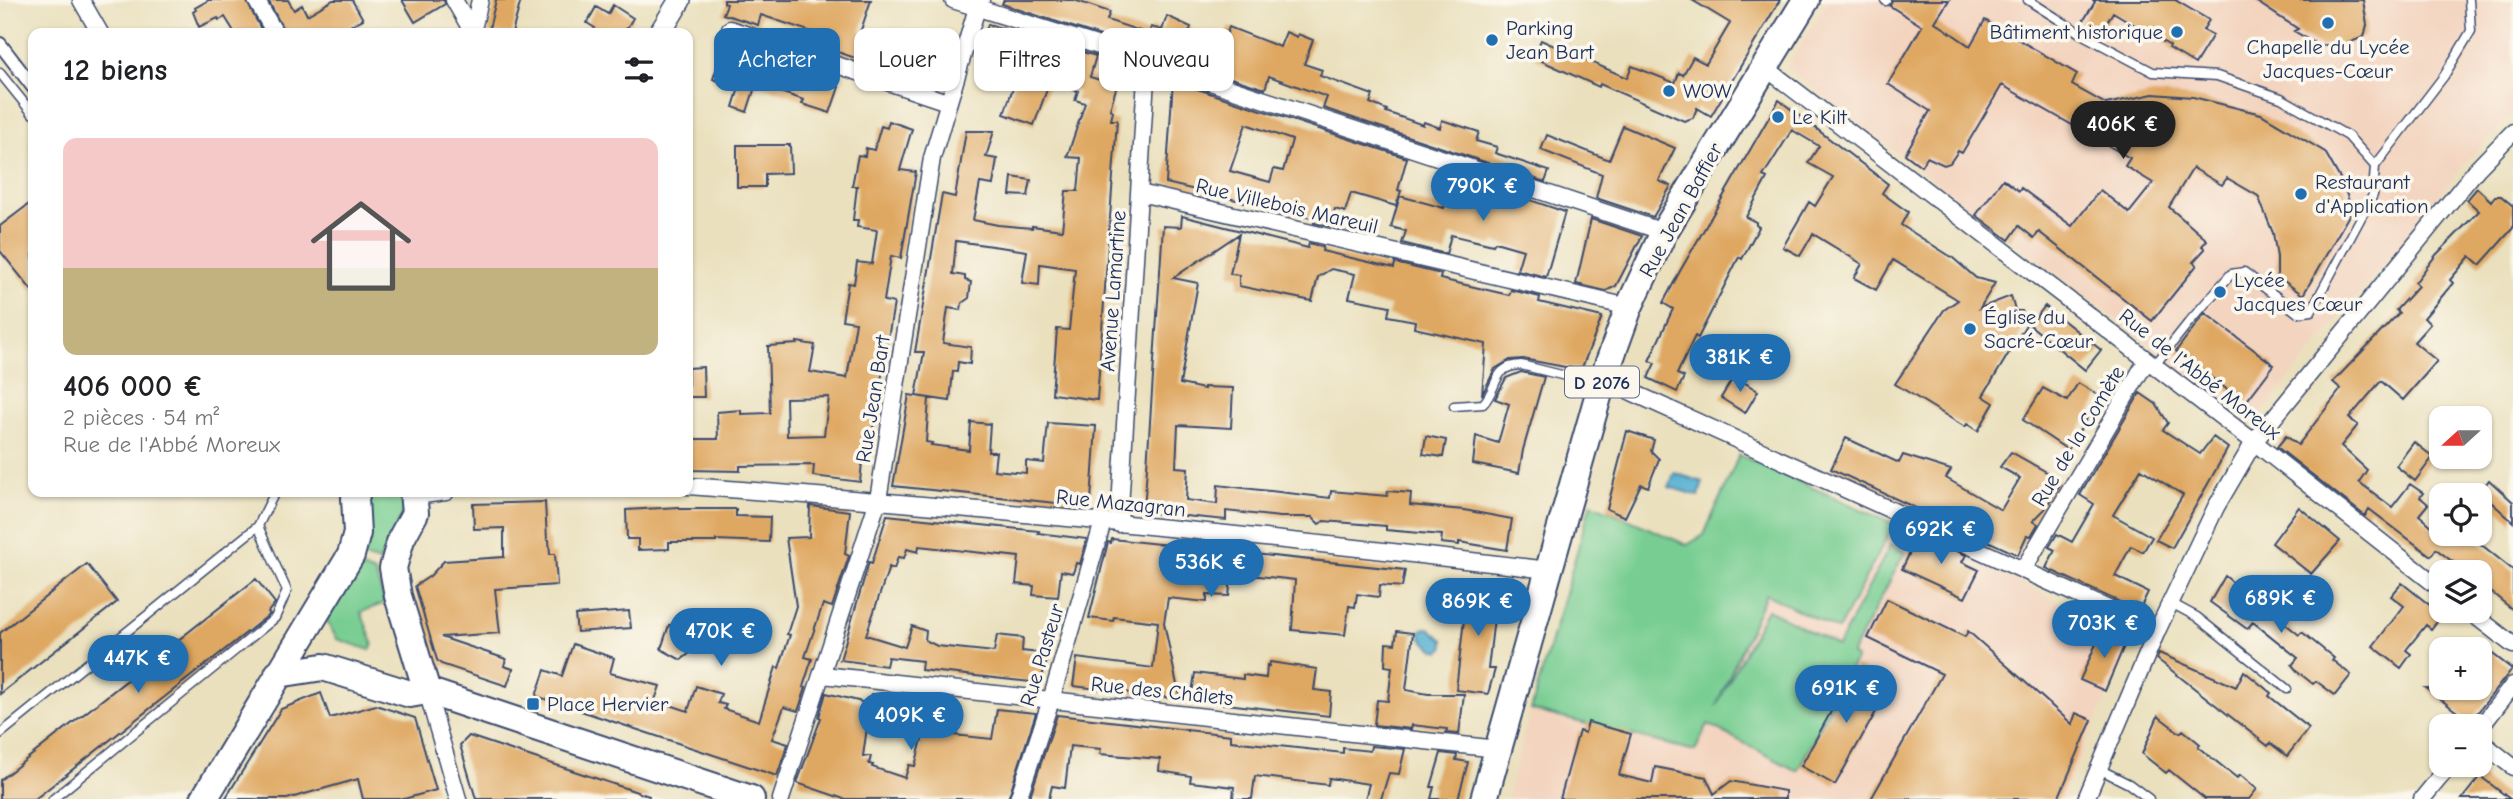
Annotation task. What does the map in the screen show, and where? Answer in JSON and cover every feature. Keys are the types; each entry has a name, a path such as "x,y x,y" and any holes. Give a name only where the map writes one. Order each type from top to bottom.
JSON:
{"main road":[{"name":"Rue Jean Baffier","path":"1484,799 1602,382 1629,307 1664,232 1806,0"},
{"path":"204,799 351,555 357,533 355,497"},
{"path":"425,497 401,539 393,568 398,596 427,691"},
{"path":"317,609 313,634 329,661 354,677 391,676 406,666 413,646"},
{"path":"278,674 323,667 410,694 427,691 751,799"}],"street":[{"path":"81,0 97,28"},
{"path":"256,0 272,28"},
{"path":"454,0 470,28"},
{"path":"473,28 480,0"},
{"path":"663,28 680,0"},
{"path":"953,0 979,4 1099,45"},
{"name":"Rue Jean Bart","path":"781,799 878,500 932,158 979,4"},
{"path":"0,44 28,80"},
{"path":"840,66 947,102"},
{"name":"Rue de l'Abbé Moreux","path":"1766,68 2429,580"},
{"path":"1234,90 1664,232"},
{"name":"Avenue Lamartine","path":"1111,523 1140,193 1145,91"},
{"path":"2086,799 2157,631 2216,507 2254,442 2477,169 2513,132"},
{"name":"Rue Villebois Mareuil","path":"1140,193 1629,307"},
{"name":"Rue de la Comète","path":"2023,570 2151,363"},
{"path":"1602,382 2157,631"},
{"name":"Rue Mazagran","path":"693,486 878,500 1549,570"},
{"name":"Rue Pasteur","path":"1018,799 1111,523"},
{"path":"2485,623 2513,645"},
{"name":"Rue des Châlets","path":"822,675 1498,749"},
{"path":"2491,714 2513,685"},
{"path":"427,691 458,799"},
{"path":"2492,750 2513,767"},
{"path":"2422,799 2440,777"}],"lane":[{"path":"2028,0 2083,35 2153,72 2217,76 2281,98 2348,136 2375,166"},
{"path":"2151,363 2231,274 2244,272 2298,313 2311,311 2373,195 2375,166 2444,76 2471,31 2469,1"},
{"path":"1,78 28,108"},
{"path":"1454,406 1483,404 1490,397 1504,368 1511,366 1521,365 1602,382"},
{"path":"0,734 258,526 272,497"},
{"path":"53,799 275,618 287,591 258,526"},
{"path":"2171,603 2197,617 2287,689"},
{"path":"2099,769 2129,784 2149,799"}],"shaded area":[{"name":"Lycée Jacques Cœur","path":"1828,0 2513,0 2513,113 2468,160 2253,424 1786,68"},
{"path":"1894,524 2133,637 2062,799 1507,799 1531,710 1695,751 1766,594 1838,630"}],"green space":[{"path":"1739,455 1894,524 1838,630 1766,594 1716,706 1767,609 1838,646 1891,544 1905,552 1851,655 1856,658 1797,771 1708,724 1695,751 1531,710 1591,503 1687,545 1704,535"},
{"path":"367,497 404,497 407,504 380,562 359,556"},
{"path":"356,566 375,573 385,603 361,612 373,643 370,650 337,639 326,620"}],"water":[{"path":"1674,473 1703,482 1699,496 1669,487"},
{"path":"1429,628 1444,640 1444,648 1440,651 1433,649 1421,637 1421,630"}],"building":[{"path":"209,0 246,0 260,28 232,28 225,17 199,27 193,12"},
{"path":"268,0 288,0 294,10 302,5 307,15 333,0 352,0 363,19 350,26 351,28 282,28"},
{"path":"402,0 444,0 445,4 415,22"},
{"path":"496,0 521,0 513,28 489,28"},
{"path":"724,0 871,0 862,28 854,28 854,58 840,53 840,28 800,28 761,15 758,25 723,14 727,4"},
{"path":"1004,0 1074,0 1110,12 1107,20 1131,28 1099,28 1099,35 1085,31 1085,28 1076,28 1002,4"},
{"path":"1692,0 1780,0 1711,116 1697,108 1693,118 1684,121 1533,57 1541,40 1627,78 1632,66 1675,83 1679,73 1683,75 1693,57 1706,64 1730,23"},
{"path":"1892,0 1949,0 1935,22 1970,46 1985,20 2077,74 2072,85 2106,104 2153,94 2193,97 2261,114 2325,152 2343,184 2352,210 2303,295 2277,276 2273,233 2258,196 2227,178 2222,185 2193,168 2169,207 2207,240 2202,246 2205,249 2193,262 2197,265 2152,321 2039,232 2034,238 2019,226 2009,240 1976,215 2003,179 2019,191 2021,188 2072,226 2100,190 2129,213 2153,183 2125,166 2130,158 2002,85 1962,153 1958,151 1950,163 1944,165 1927,157 1921,166 1905,154 1930,111 1888,84 1922,26 1890,6"},
{"name":"Bâtiment historique","path":"2093,0 2175,0 2209,20 2203,30 2213,35 2195,64 2113,12 2100,34 2082,23 2095,2"},
{"name":"Chapelle du Lycée Jacques-Cœur","path":"2254,0 2363,0 2367,25 2364,37 2340,46 2322,47 2294,31 2298,29"},
{"path":"613,5 633,18 627,28 595,28 587,23 596,7 608,14"},
{"path":"1167,16 1191,28 1163,28"},
{"path":"1234,29 1280,47 1286,32 1313,40 1304,64 1322,70 1320,76 1373,95 1370,103 1387,110 1386,112 1423,125 1424,122 1440,128 1442,120 1479,132 1476,141 1497,147 1495,153 1549,171 1545,182 1323,108 1327,97 1269,76 1265,89 1234,79"},
{"path":"1085,53 1096,56 1090,77 1099,80 1099,91 1115,91 1110,109 1113,111 1111,120 1117,120 1097,400 1052,394 1057,329 1069,330 1075,269 1040,264 1039,285 1022,283 1027,251 956,241 953,274 965,276 965,280 971,282 969,298 962,303 961,310 948,308 943,343 971,347 970,364 958,362 957,372 953,371 950,401 916,396 924,352 915,352 942,194 955,197 966,131 994,131 986,157 997,159 993,185 980,183 973,220 998,225 1062,230 1066,191 1078,191 1081,158 1067,157 1085,103 1075,100 1078,91 1085,91"},
{"path":"738,91 754,91 747,112 733,107"},
{"path":"777,91 838,91 830,113 802,104 804,100"},
{"path":"1012,91 1046,91 1034,125 1004,114"},
{"path":"1172,91 1203,91 1407,158 1396,206 1351,193 1345,212 1335,209 1330,226 1314,223 1315,219 1166,183","holes":["1246,124 1292,140 1283,171 1274,169 1270,182 1230,171"]},
{"path":"1779,100 1888,184 1882,193 1908,212 1901,225 1953,258 1976,278 1995,283 1980,308 2011,296 2015,311 2022,311 2027,323 1983,396 1994,403 1978,431 1967,424 1965,427 1895,384 1944,310 1958,300 1893,260 1876,290 1854,278 1862,264 1813,234 1800,256 1783,247 1809,202 1815,206 1833,177 1808,163 1819,146 1792,130 1763,176 1767,178 1746,217 1756,222 1759,227 1742,259 1739,257 1698,338 1695,336 1677,374 1684,377 1677,392 1648,378 1655,363 1649,361 1673,309 1663,303"},
{"path":"889,121 912,129 900,170 916,172 901,258 891,256 884,301 894,303 872,434 865,433 860,482 813,476 814,465 740,466 740,471 693,470 693,439 718,439 717,412 741,410 741,414 770,413 768,346 797,342 815,345 810,372 847,378 856,322 842,320 848,283 854,284 857,262 872,264 877,230 857,227 858,220 853,220 857,186 852,186 858,155 865,156 866,148 874,150 881,126 887,128","holes":["829,397 824,435 787,436 786,398"]},
{"path":"1623,126 1675,148 1659,181 1671,186 1653,217 1596,198 1602,174 1541,150 1547,135 1609,160"},
{"path":"737,145 790,145 791,173 765,174 765,187 737,187"},
{"path":"1454,174 1565,212 1546,277 1517,270 1523,250 1495,242 1493,245 1451,235 1446,254 1402,243 1406,231 1391,227 1400,196 1444,208"},
{"path":"1012,177 1031,180 1028,196 1010,195"},
{"path":"2477,188 2491,201 2495,196 2501,196 2513,206 2513,228 2480,265 2470,256 2450,280 2453,283 2424,318 2430,324 2414,342 2437,361 2403,400 2381,381 2349,418 2358,425 2341,446 2367,470 2359,482 2392,507 2410,484 2423,493 2420,497 2428,504 2419,515 2429,524 2429,546 2483,546 2513,570 2513,610 2492,593 2492,560 2450,560 2436,549 2431,556 2369,509 2365,516 2277,447 2286,436 2298,445 2341,389 2333,382 2399,313 2396,310 2418,286 2415,283 2436,255 2479,211 2467,200"},
{"path":"28,205 28,286 0,251 0,226"},
{"path":"1182,216 1308,248 1309,243 1323,247 1322,251 1394,268 1395,263 1441,274 1440,279 1509,295 1511,290 1540,297 1539,302 1602,317 1581,370 1523,359 1510,360 1495,369 1482,395 1486,344 1414,328 1415,321 1388,316 1390,306 1349,298 1355,274 1331,269 1318,277 1312,301 1239,286 1239,275 1230,274 1239,234 1173,278 1198,283 1180,384 1204,389 1233,388 1231,428 1178,425 1176,467 1188,468 1186,500 1217,504 1218,485 1330,498 1331,491 1387,496 1388,491 1411,493 1410,505 1464,510 1512,519 1507,550 1459,542 1459,545 1441,543 1442,535 1386,530 1386,526 1324,521 1319,524 1312,517 1280,517 1226,511 1226,520 1144,512 1163,226 1181,227"},
{"path":"1591,219 1642,236 1616,286 1606,291 1576,284"},
{"path":"2045,306 2101,350 2085,370 2030,325"},
{"path":"2205,313 2274,365 2245,403 2176,351"},
{"path":"1731,337 1747,345 1739,358 1724,351"},
{"path":"703,367 704,397 693,397 693,368"},
{"path":"1521,372 1544,377 1519,473 1473,464 1476,436 1498,443 1509,404 1495,399 1506,378"},
{"path":"1734,376 1758,391 1745,413 1721,398"},
{"path":"2078,383 2100,396 2068,450 2023,420 2043,388 2067,401"},
{"path":"2140,393 2156,404 2168,423 2163,430 2200,454 2213,437 2228,448 2172,548 2156,540 2183,495 2141,469 2113,515 2152,537 2143,552 2131,546 2115,576 2148,592 2139,611 2046,568 2055,550 2049,547 2057,534 2072,542 2094,504 2080,495"},
{"path":"909,395 929,398 926,442 932,443 931,445 969,450 971,422 990,424 988,452 996,452 994,470 1026,473 1026,461 1044,463 1048,423 1096,426 1091,501 1085,506 893,486"},
{"path":"1627,431 1654,440 1651,451 1659,459 1648,487 1641,484 1625,517 1607,509"},
{"path":"1426,436 1446,440 1443,457 1423,454"},
{"path":"1846,438 1899,463 1903,455 1951,470 1946,478 2001,510 2020,478 2000,467 2011,452 2059,479 2059,486 2045,509 2033,521 2038,524 2031,536 2027,535 2018,555 1831,469"},
{"path":"2414,442 2429,454 2429,462 2415,481 2396,466"},
{"path":"2489,480 2513,502 2513,522 2492,503 2492,483 2487,483"},
{"path":"545,502 547,540 550,554 555,554 557,585 495,589 500,633 441,637 506,659 504,666 513,669 507,686 441,664 437,660 415,586 430,576 444,561 504,557 504,528 474,529 473,504"},
{"path":"810,506 850,511 845,554 849,556 832,607 823,604 805,657 812,659 798,711 784,707 772,739 788,744 777,776 536,696 545,670 562,676 573,644 614,658 610,673 660,686 655,700 688,711 696,686 721,694 718,703 726,705 724,709 759,721 776,667 779,668 790,635 787,634 796,606 786,538 809,537"},
{"path":"679,507 736,509 736,516 770,517 769,542 669,542 669,549 638,550 638,539 627,539 626,510"},
{"path":"2299,507 2340,541 2311,574 2272,543"},
{"path":"887,515 1039,531 1038,533 1087,539 1080,564 1076,563 1073,573 1061,571 1058,597 1033,595 1034,586 1016,584 1019,557 919,546 918,552 907,549 904,558 898,557 894,569 889,567 866,635 905,647 912,626 926,631 925,640 937,646 994,652 997,635 1023,638 1022,651 1049,654 1040,683 921,670 922,661 888,657 886,666 840,660 869,562 872,563"},
{"path":"1919,534 1966,555 1962,562 1979,570 1965,598 1902,569"},
{"path":"1112,539 1405,570 1402,587 1380,585 1379,597 1357,594 1355,607 1349,606 1345,635 1292,630 1295,580 1250,575 1249,579 1231,577 1229,596 1207,595 1207,602 1168,598 1164,623 1180,699 1073,686 1077,658 1153,668 1158,622 1114,617 1113,621 1089,618 1108,542 1111,543"},
{"path":"87,564 117,602 0,694 0,633"},
{"path":"2225,576 2243,591 2246,588 2299,635 2302,632 2351,675 2335,695 2316,681 2313,684 2298,672 2292,665 2298,658 2253,622 2247,629 2210,602"},
{"path":"256,579 275,603 268,612 270,614 35,799 0,799 0,780"},
{"path":"2402,583 2429,605 2429,623 2436,623 2431,629 2426,625 2406,650 2411,654 2401,668 2373,646 2404,606 2391,596"},
{"path":"1468,584 1504,588 1501,619 1494,618 1488,669 1495,669 1488,694 1456,690"},
{"path":"1887,599 1965,637 1968,631 2072,724 2076,713 2092,720 2058,799 1871,799 1942,674 1868,638"},
{"path":"629,611 631,628 577,632 575,615"},
{"path":"698,623 690,653 681,660 661,649 669,625"},
{"path":"2103,628 2127,639 2105,691 2080,680"},
{"path":"1397,631 1413,633 1406,690 1428,694 1464,694 1459,734 1446,733 1447,729 1412,725 1411,729 1374,725 1377,700 1388,701 1392,667 1385,666 1386,643 1395,644"},
{"path":"2159,653 2236,687 2244,671 2271,693 2269,696 2309,728 2287,756 2270,743 2268,746 2157,659"},
{"path":"2492,653 2512,669 2492,694"},
{"path":"1270,662 1317,669 1314,690 1331,692 1329,716 1191,700 1195,673 1243,679 1243,675 1266,678 1267,665 1269,666"},
{"path":"1856,666 1891,685 1835,785 1801,766"},
{"path":"321,693 330,718 376,705 415,718 436,790 404,799 363,799 358,779 287,799 225,799 281,709"},
{"path":"826,693 870,704 871,694 957,704 954,735 992,739 997,709 1036,713 1008,799 844,799 797,783 821,718 819,717","holes":["897,714 927,720 915,766 909,765 905,778 872,767 873,765 869,764 871,756 863,756 868,720 895,723"]},
{"path":"2442,700 2487,700 2476,714 2460,714"},
{"path":"1057,715 1231,735 1231,741 1343,753 1343,748 1370,751 1371,746 1405,749 1399,774 1389,773 1381,799 1365,799 1369,784 1329,778 1328,785 1255,776 1252,799 1233,799 1234,787 1190,782 1191,776 1159,771 1160,759 1100,754 1101,749 1070,746 1065,788 1052,786 1049,799 1029,799"},
{"path":"2158,716 2180,733 2183,730 2200,744 2198,747 2237,778 2240,775 2257,789 2249,799 2205,799 2169,770 2166,773 2142,754"},
{"path":"1588,722 1631,734 1619,775 1652,783 1655,767 1706,777 1714,794 1731,781 1785,791 1785,799 1560,799 1579,731 1585,733"},
{"path":"469,736 649,796 648,799 476,799 460,745"},
{"path":"1441,753 1457,755 1456,760 1468,762 1458,799 1431,799 1434,787 1431,787"},
{"path":"2481,777 2510,799 2462,799"}],"place":[{"name":"Chapelle du Lycée Jacques-Cœur","path":"2328,23"},
{"name":"Bâtiment historique","path":"2177,32"},
{"name":"Parking Jean Bart","path":"1492,40"},
{"name":"WOW","path":"1669,91"},
{"name":"Le Kilt","path":"1778,117"},
{"name":"Restaurant d'Application","path":"2301,194"},
{"name":"Lycée Jacques Cœur","path":"2220,292"},
{"name":"Église du Sacré-Cœur","path":"1970,329"},
{"name":"Place Hervier","path":"533,704"}]}
